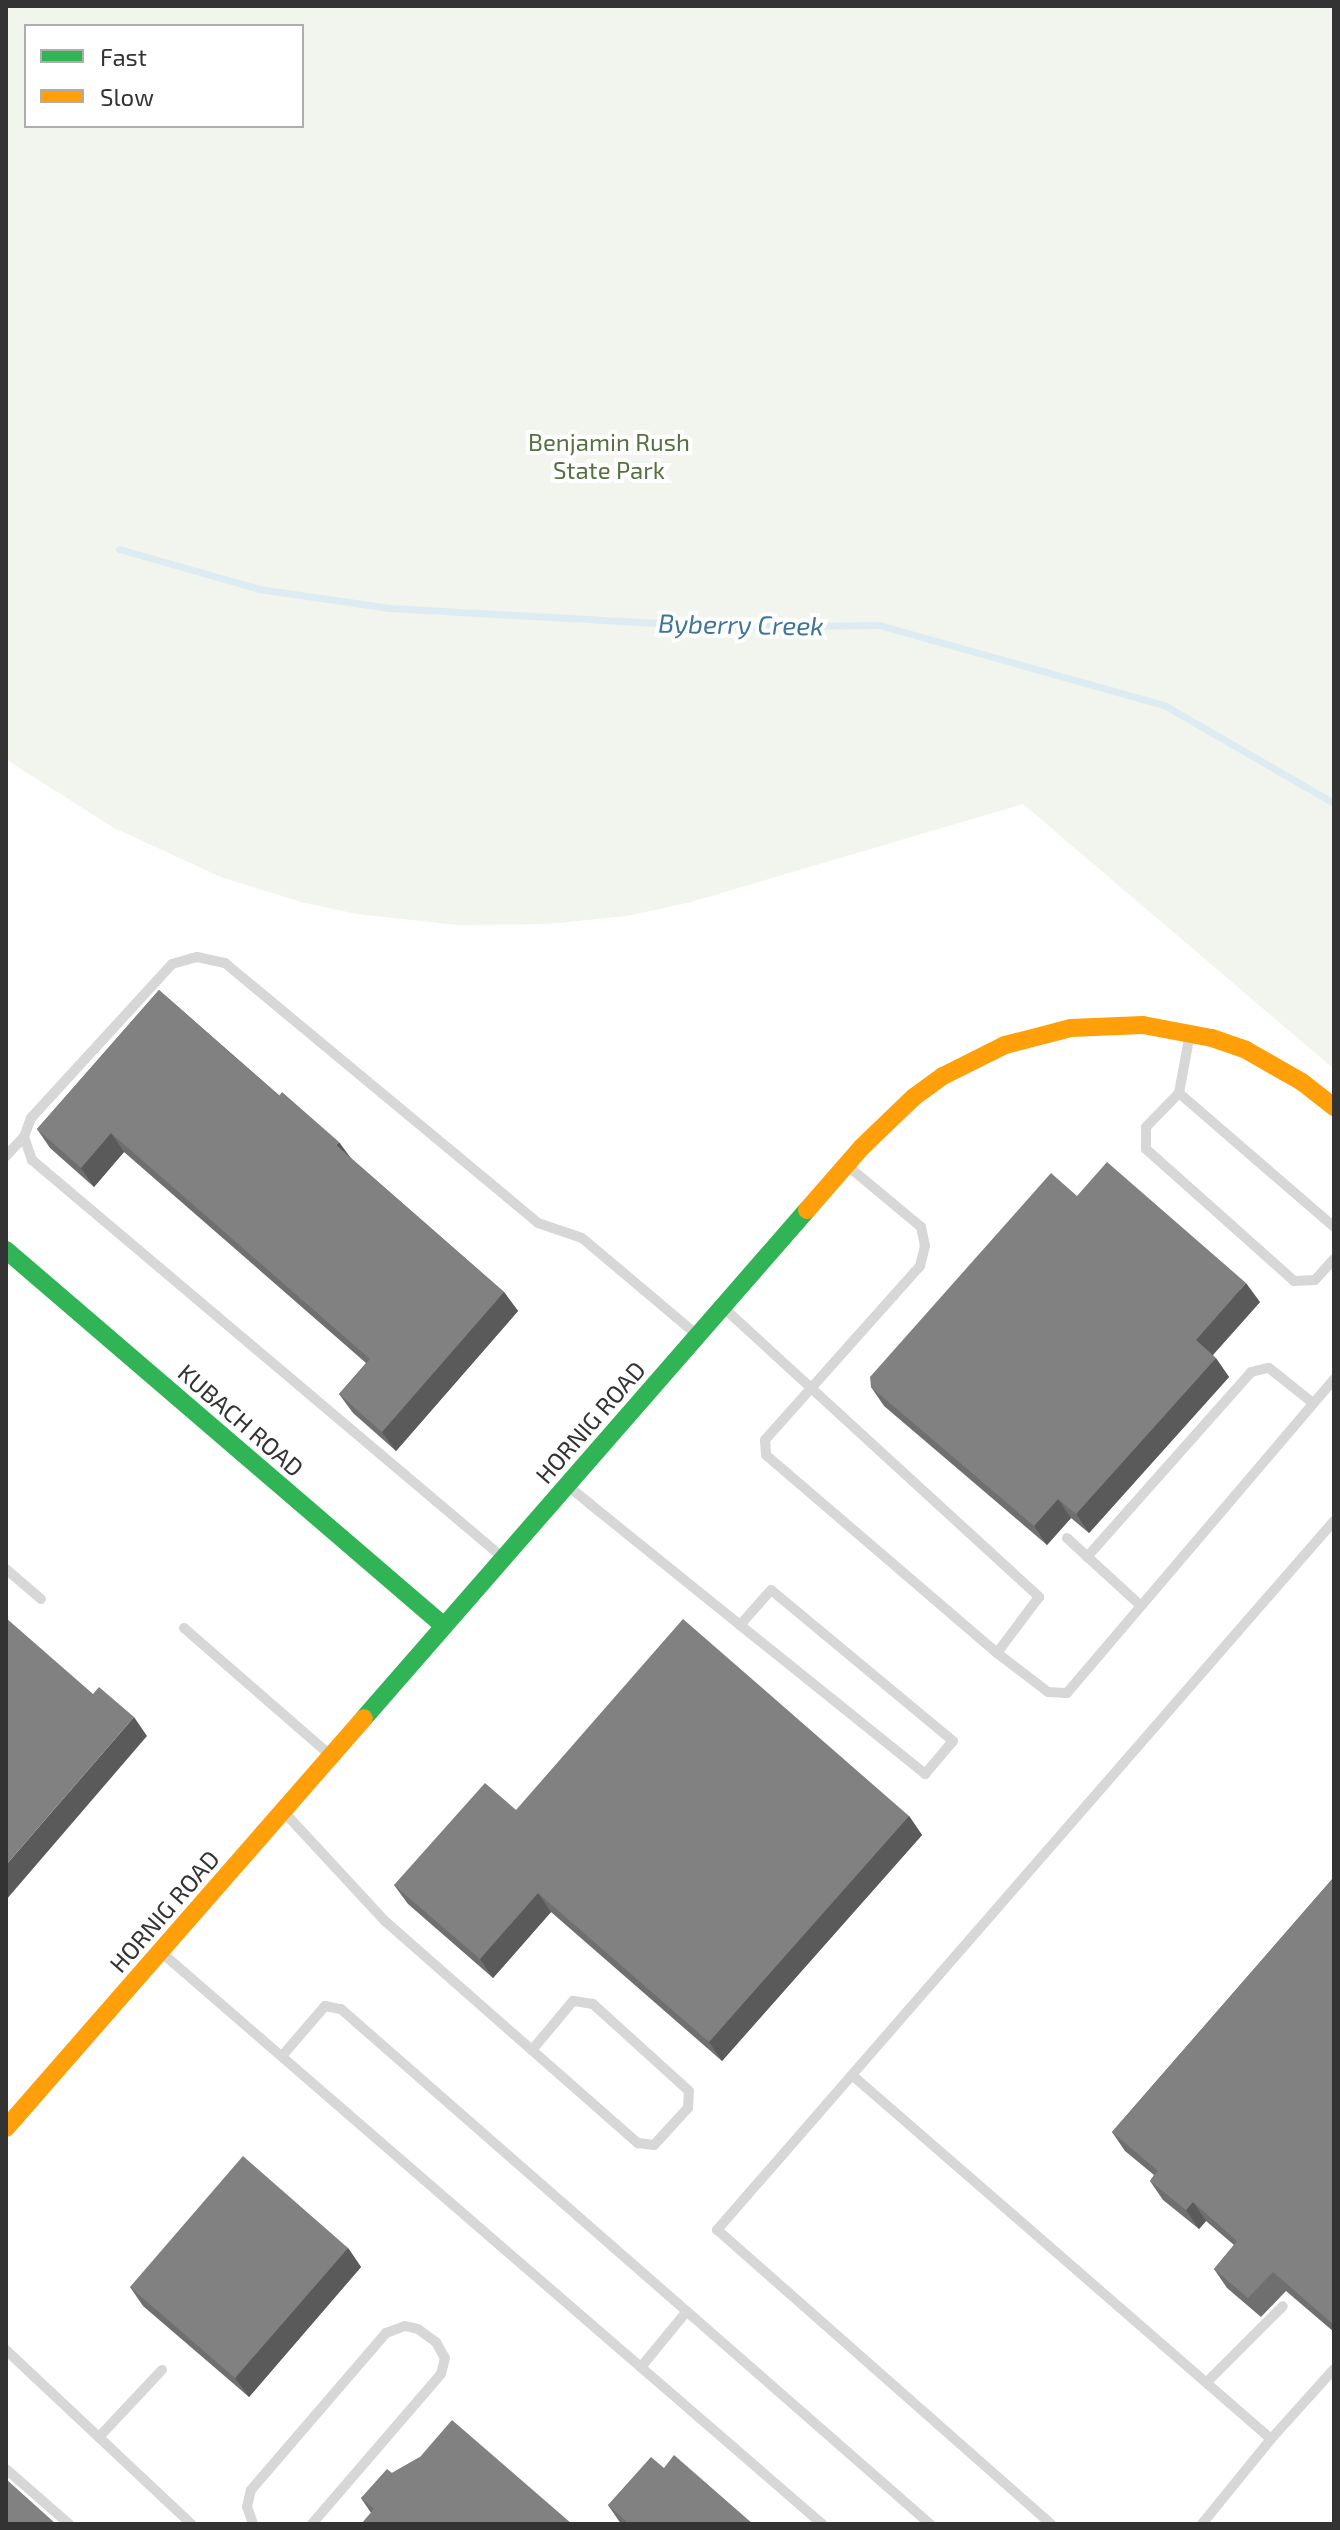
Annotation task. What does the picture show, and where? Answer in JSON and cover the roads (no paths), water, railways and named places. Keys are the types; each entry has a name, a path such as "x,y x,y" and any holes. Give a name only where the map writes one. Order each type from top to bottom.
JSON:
{"street":[{"name":"HORNIG ROAD","path":"6,2128 846,1165 914,1097 943,1076 1005,1045 1071,1028 1143,1025 1190,1033 1246,1050 1275,1065 1334,1107"},
{"name":"KUBACH ROAD","path":"6,1250 444,1626"}],"lane":[{"path":"6,1156 24,1137 31,1118 172,964 197,957 225,963 538,1223 582,1238 697,1336"},
{"path":"1190,1033 1179,1093 1146,1127 1146,1149 1294,1281 1315,1280 1334,1259"},
{"path":"1179,1093 1334,1227"},
{"path":"24,1137 32,1160 504,1558"},
{"path":"846,1165 921,1227 925,1246 920,1266 765,1440 766,1455 997,1653 1048,1692 1067,1693 1334,1379"},
{"path":"723,1307 1039,1597 997,1653"},
{"path":"1087,1557 1251,1372 1269,1368 1313,1403"},
{"path":"567,1485 740,1625 925,1774 953,1741 771,1590 740,1625"},
{"path":"1051,2524 717,2230 1334,1521"},
{"path":"1067,1538 1141,1606"},
{"path":"6,1569 41,1599"},
{"path":"184,1628 331,1756"},
{"path":"283,1811 385,1921 532,2050 638,2143 654,2145 688,2108 689,2091 593,2004 573,2001 532,2050"},
{"path":"160,1951 822,2524"},
{"path":"282,2056 325,2006 341,2009 930,2524"},
{"path":"852,2075 1271,2439"},
{"path":"1207,2382 1283,2306"},
{"path":"641,2367 687,2311"},
{"path":"253,2524 247,2507 251,2490 386,2333 405,2326 418,2329 436,2342 445,2358 441,2374 312,2524"},
{"path":"6,2350 191,2524"},
{"path":"1202,2524 1271,2439 1334,2369"},
{"path":"99,2437 162,2370"},
{"path":"6,2469 69,2524"}],"waterway":[{"name":"Byberry Creek","path":"119,549 259,589 390,608 732,627 879,625 1164,705 1334,803"}],"park label":[{"name":"Benjamin Rush State Park","path":"609,456"}]}
